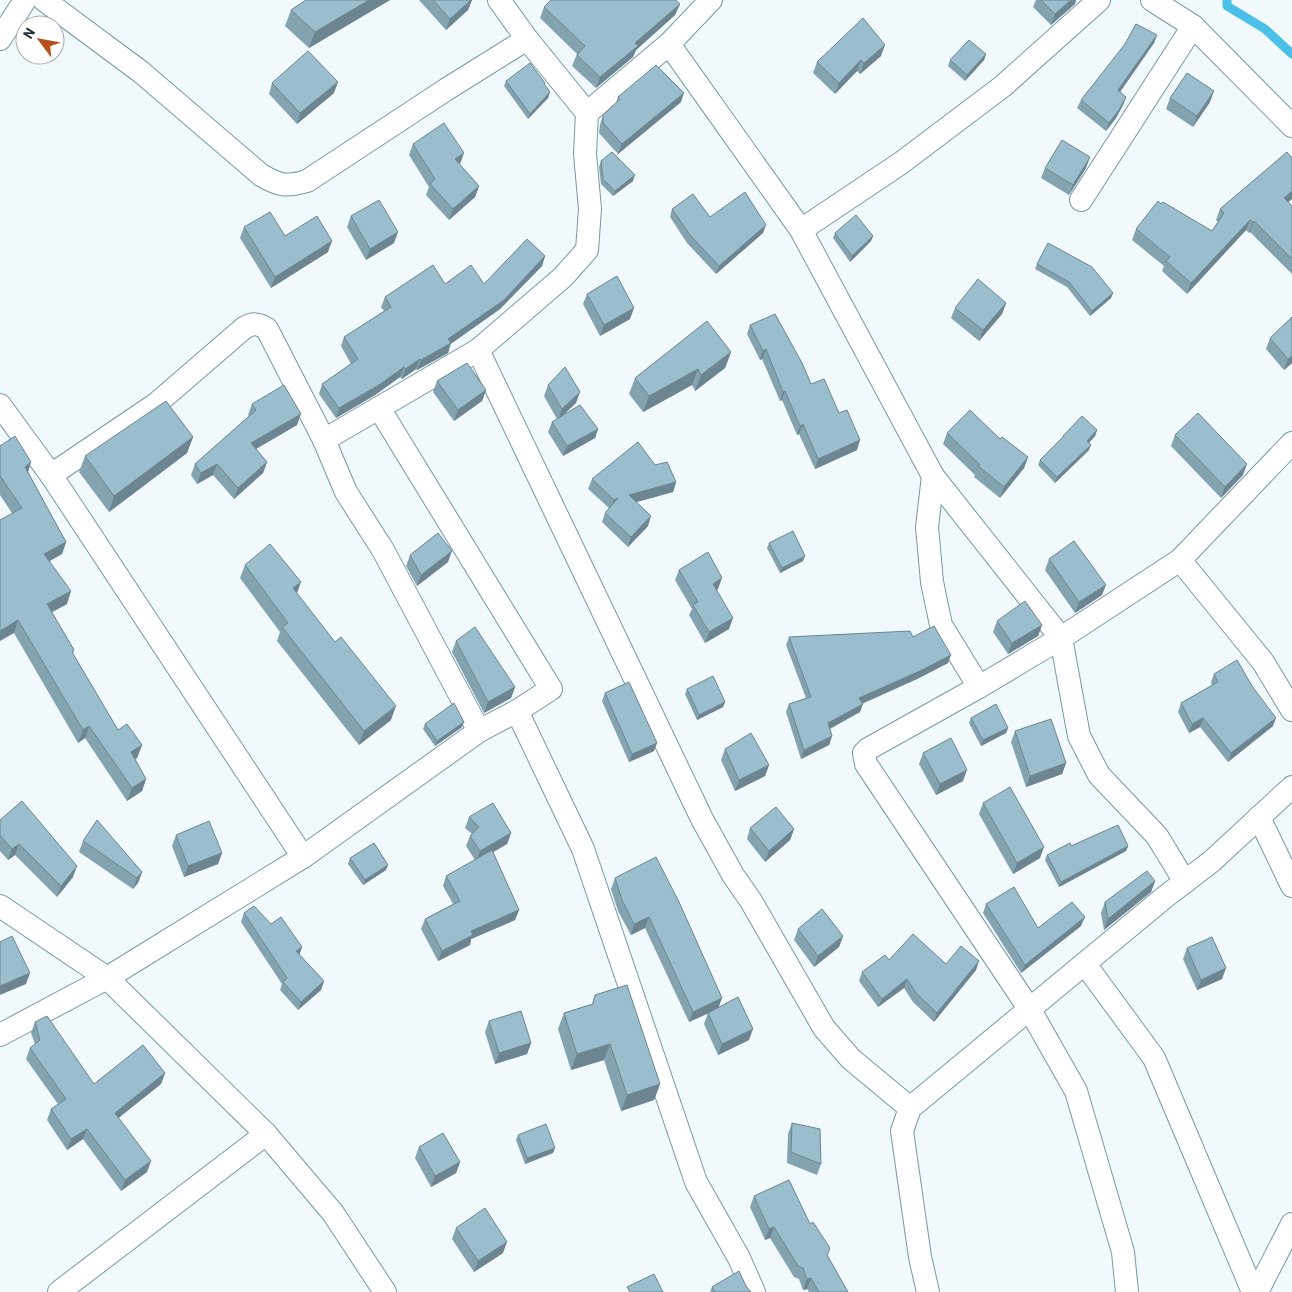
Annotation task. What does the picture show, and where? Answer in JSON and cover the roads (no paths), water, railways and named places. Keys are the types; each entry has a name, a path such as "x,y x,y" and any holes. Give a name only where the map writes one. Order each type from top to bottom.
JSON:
{"street":[{"path":"0,39 25,0"},
{"path":"44,0 141,72 261,175 288,186 307,181 527,39"},
{"path":"324,440 478,350 563,277 587,250 590,209 585,154 587,113 527,39 499,0"},
{"path":"587,113 669,44 711,0"},
{"path":"801,230 901,163 1003,86 1100,0"},
{"path":"1152,0 1193,26 1292,126"},
{"path":"1080,200 1193,26"},
{"path":"669,44 801,230 933,476 1061,638 1079,736 1098,775 1157,836 1185,882"},
{"path":"51,475 156,404 244,328 252,324 259,324 267,329 324,440 346,492 383,550 479,731"},
{"path":"478,350 702,818 733,875 751,901 824,1028 851,1059 910,1108"},
{"path":"0,405 51,475 303,857"},
{"path":"0,1035 107,978 303,857 479,731 517,711 551,689 379,408"},
{"path":"1127,1292 1123,1252 1076,1091 1030,1010 864,758 864,753 1061,638 1180,560 1292,443"},
{"path":"933,476 928,527 932,582 941,625 979,687"},
{"path":"1180,560 1263,662 1292,710"},
{"path":"517,711 583,849 696,1182 739,1258 754,1292"},
{"path":"928,1292 920,1257 902,1131 910,1108 1212,861 1292,787"},
{"path":"1259,817 1292,886"},
{"path":"0,906 107,978 266,1134 333,1213 385,1292"},
{"path":"1086,964 1154,1058 1253,1292"},
{"path":"59,1292 84,1284 266,1134"},
{"path":"1258,1292 1292,1224"}],"waterway":[{"path":"1227,0 1227,6 1265,29 1292,54"}]}
